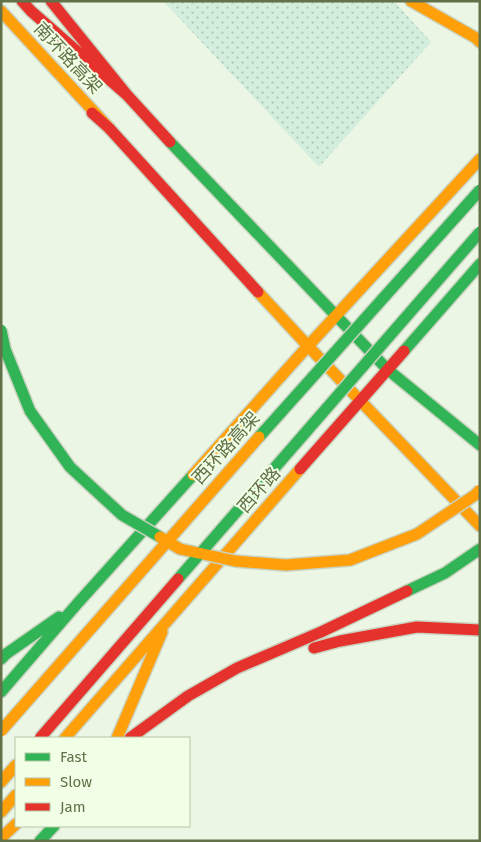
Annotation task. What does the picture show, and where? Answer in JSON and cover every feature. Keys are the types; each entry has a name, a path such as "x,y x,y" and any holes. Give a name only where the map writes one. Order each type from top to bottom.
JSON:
{"main road":[{"name":"南环路高架","path":"22,1 30,11 127,95"},
{"path":"51,1 127,95 387,369 480,445"},
{"path":"410,1 480,42"},
{"name":"南环路高架","path":"1,11 109,128"},
{"path":"23,51 109,128 308,346 480,526"},
{"path":"1,692 308,346 480,160"},
{"name":"西环路高架","path":"1,731 242,456 480,190"},
{"path":"41,737 480,232"},
{"name":"西环路","path":"66,737 480,264"},
{"path":"1,330 6,349 30,411 70,467 122,515 180,548 235,561 286,565 350,560 417,534 480,490"},
{"path":"447,492 480,537"},
{"path":"131,737 188,696 237,668 321,632 445,573 480,549"},
{"path":"1,659 78,604"},
{"path":"116,737 165,624"},
{"path":"237,668 340,641 417,627 480,630"},
{"path":"1,782 15,766"},
{"path":"1,812 15,795"},
{"path":"1,838 15,825"},
{"path":"40,841 53,827"}],"green space":[{"path":"163,1 394,1 431,42 319,167"}],"traffic: fast":[{"path":"170,142 387,369 480,445"},
{"path":"259,437 480,190"},
{"path":"178,579 480,232"},
{"path":"404,351 480,264"},
{"path":"1,330 5,349 30,411 70,467 122,515 160,537"},
{"path":"1,692 193,475"},
{"path":"407,591 445,573 480,549"},
{"path":"1,659 59,617"},
{"path":"40,841 53,827"}],"traffic: slow":[{"path":"411,1 480,42"},
{"path":"1,11 109,128"},
{"path":"193,475 308,346 480,159"},
{"path":"258,292 480,526"},
{"path":"1,731 259,437"},
{"path":"66,737 300,469"},
{"path":"160,537 180,549 235,561 286,565 350,560 417,534 480,490"},
{"path":"117,737 162,632"},
{"path":"1,782 15,766"},
{"path":"1,812 15,796"},
{"path":"1,838 15,825"}],"traffic: jam":[{"path":"22,1 127,95"},
{"path":"51,1 127,95 170,142"},
{"path":"92,113 109,128 258,292"},
{"path":"300,469 404,351"},
{"path":"41,737 178,579"},
{"path":"131,737 188,696 237,668 321,632 407,591"},
{"path":"314,648 340,641 417,627 480,630"}]}
